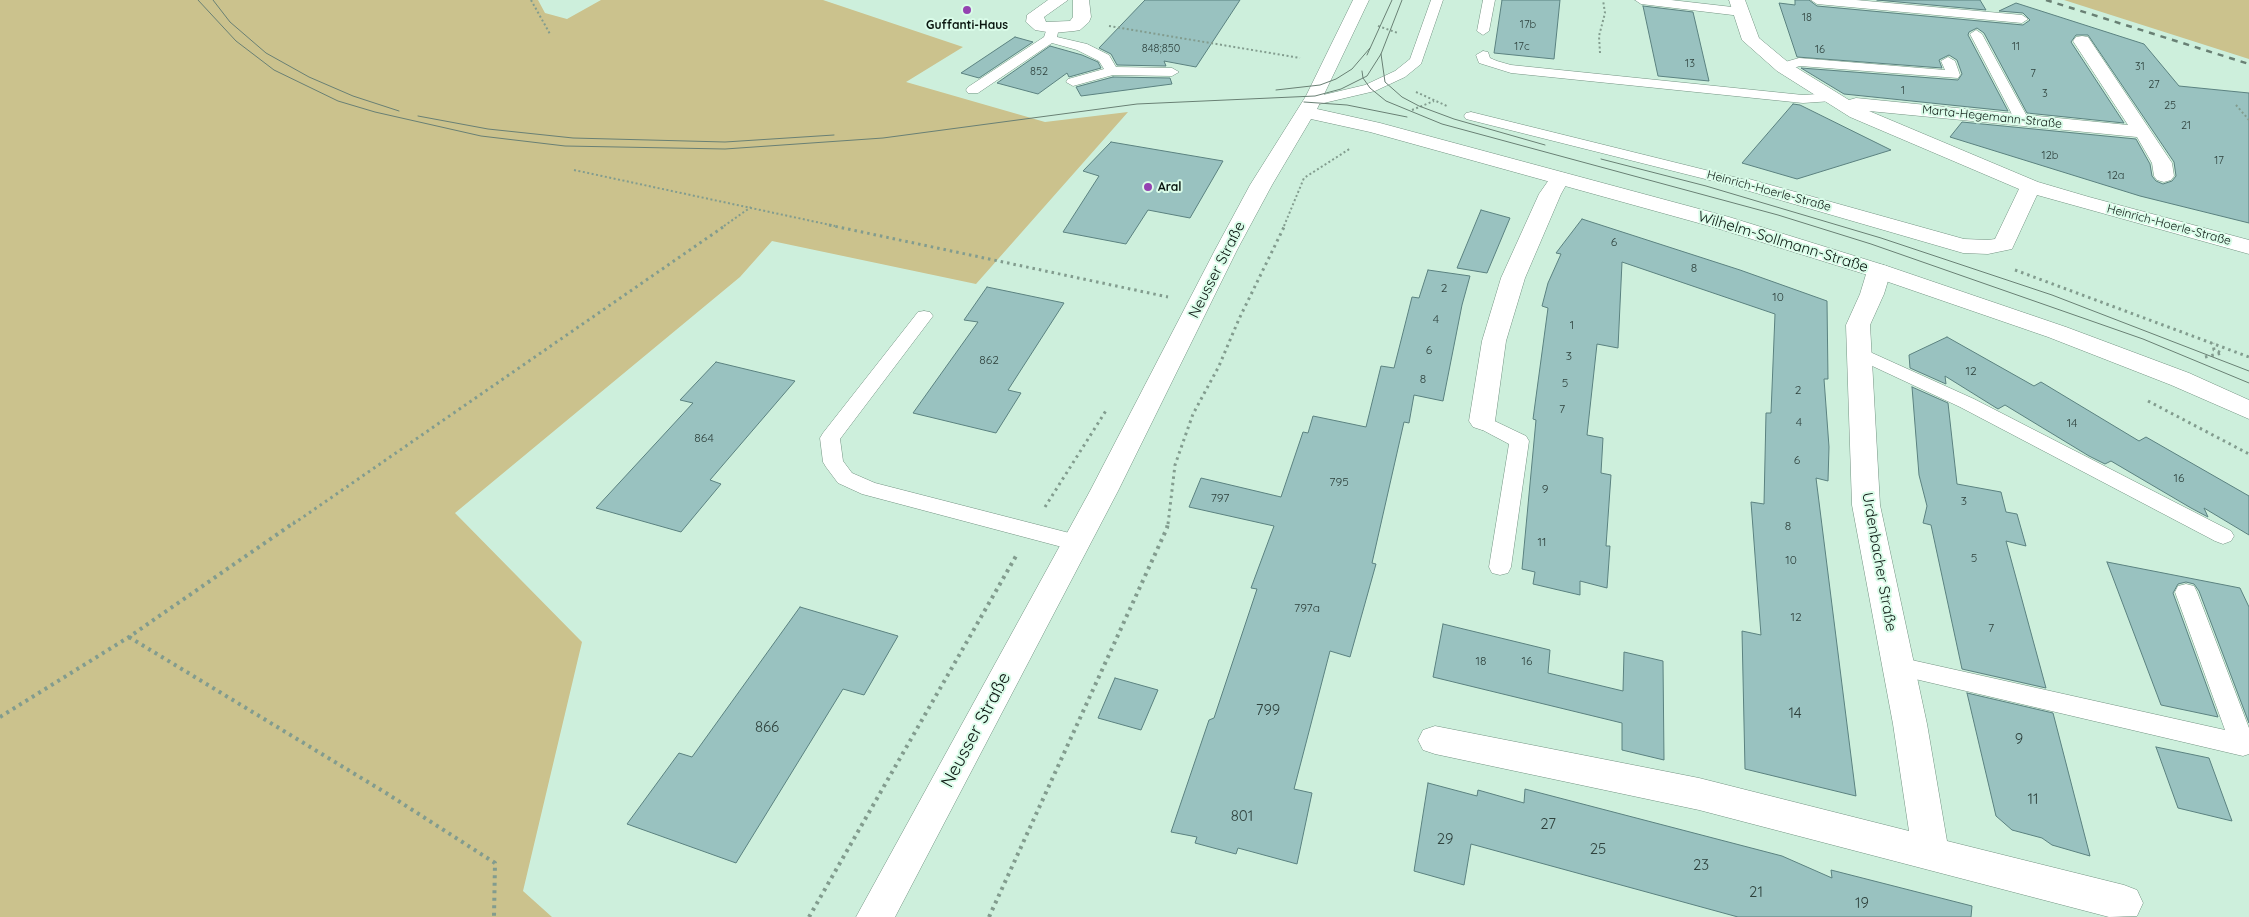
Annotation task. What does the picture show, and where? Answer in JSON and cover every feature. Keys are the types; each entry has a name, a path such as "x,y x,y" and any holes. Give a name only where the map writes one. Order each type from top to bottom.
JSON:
{"street":[{"path":"1060,0 1035,15 1034,22 1051,33 1080,22 1081,0"},
{"name":"Neusser Straße","path":"875,917 1077,543 1226,250 1261,185 1308,107 1360,0"},
{"name":"Heinrich-Hoerle-Straße","path":"1739,5 1751,40 1783,67 1857,113 2031,186 2249,247"},
{"path":"2082,41 2162,163 2164,176"},
{"name":"Marta-Hegemann-Straße","path":"1836,100 2143,132"},
{"name":"Wilhelm-Sollmann-Straße","path":"1308,107 1372,127 1720,222 1879,271 2057,332 2207,390 2249,410"},
{"path":"1482,421 1494,341 1513,278 1550,194 1560,178"},
{"name":"Heinrich-Hoerle-Straße","path":"1749,184 1954,244 1988,247"},
{"path":"1988,247 2004,244 2031,186"},
{"name":"Urdenbacher Straße","path":"1879,271 1872,294 1858,325 1866,505 1898,666 1931,854"},
{"path":"1435,740 1699,794 2124,904"}],"lane":[{"path":"1308,107 1370,88 1400,74 1416,61 1437,0"},
{"path":"1483,31 1489,0"},
{"path":"1641,0 1739,5"},
{"path":"1699,0 1739,5"},
{"path":"1817,0 2022,19"},
{"path":"974,90 1051,33 1104,58 1112,71"},
{"path":"1976,34 2022,120"},
{"path":"1483,55 1484,60 1505,68 1803,99 1836,100"},
{"path":"1783,67 1799,62 1953,75 1948,61"},
{"path":"1073,82 1112,71 1172,72"},
{"name":"Heinrich-Hoerle-Straße","path":"1471,116 1749,184"},
{"path":"924,316 830,438 833,462 845,478 869,489 1077,543"},
{"path":"1859,353 1967,403 2223,536"},
{"path":"1482,421 1519,441 1500,567"},
{"path":"1898,666 2243,745 2186,592"}],"path":[{"path":"531,0 550,34"},
{"path":"1602,79 1599,36 1604,13 1603,0"},
{"path":"1080,22 1300,58 1297,66"},
{"path":"1409,89 1471,116"},
{"path":"2236,105 2249,120"},
{"path":"989,917 1167,528 1175,465 1193,414 1219,366 1239,319 1270,259 1276,240 1289,218 1304,178 1344,154 1356,144"},
{"path":"574,170 1170,297"},
{"path":"0,718 129,637 751,207"},
{"path":"1988,247 2011,269 2249,357"},
{"path":"2213,343 2214,350 2222,354 2220,354"},
{"path":"2146,400 2249,454"},
{"path":"129,637 386,793 495,863 494,917"}],"shaded area":[{"path":"0,0 538,0 545,13 567,19 601,0 823,0 963,47 906,82 1045,122 1128,112 976,284 772,241 740,277 455,513 582,642 523,891 552,917 0,917"},
{"path":"2064,0 2249,0 2249,59"}],"building":[{"path":"1145,0 1240,0 1196,67 1164,61 1166,66 1117,65 1111,54 1099,48"},
{"path":"1502,0 1560,0 1554,59 1494,53"},
{"path":"1795,0 1809,0 1817,6 2023,25 2030,20 2023,13 1999,11 2016,3 2144,44 2179,86 2249,93 2249,223 2140,196 1950,137 1962,122 2136,139 2150,164 2152,176 2156,181 2163,184 2172,181 2176,176 2174,162 2088,35 2076,35 2071,42 2124,123 2027,113 1984,33 1977,28 1969,32 1968,35 2008,111 1844,94 1801,68 1958,80 1962,74 1957,60 1949,55 1939,60 1942,68 1797,57 1779,3 1795,5"},
{"path":"1877,0 1980,0 1986,10"},
{"path":"1643,6 1693,12 1709,81 1658,76"},
{"path":"1015,37 1033,42 979,78 961,73"},
{"path":"1050,46 1082,55 1098,62 1101,68 1069,77 1067,73 1038,94 997,83"},
{"path":"1113,77 1170,78 1172,84 1081,96 1076,87"},
{"path":"1793,104 1800,105 1891,150 1797,179 1742,163"},
{"path":"1111,142 1223,161 1190,218 1148,210 1126,244 1063,232 1099,176 1083,171"},
{"path":"1481,210 1510,218 1487,273 1457,268"},
{"path":"1582,219 1740,270 1827,301 1828,379 1824,379 1829,447 1828,481 1816,478 1856,796 1745,769 1742,631 1761,635 1751,502 1764,504 1766,413 1771,413 1775,314 1622,262 1618,348 1597,344 1587,435 1603,438 1601,473 1611,475 1606,546 1610,546 1607,588 1580,581 1580,595 1533,584 1535,572 1522,569 1536,420 1533,419 1548,308 1542,306 1548,283 1561,254 1556,253"},
{"path":"1428,270 1470,276 1462,305 1443,401 1414,395 1409,423 1404,422 1372,563 1376,564 1350,657 1330,651 1294,789 1312,793 1297,864 1238,848 1236,854 1195,843 1197,837 1171,832 1209,720 1214,718 1257,589 1251,588 1274,526 1189,507 1201,478 1281,497 1303,432 1308,433 1313,416 1366,427 1381,366 1394,368 1412,297 1419,298"},
{"path":"987,287 1064,303 1008,390 1021,393 996,433 913,413 978,322 964,320"},
{"path":"1947,337 2034,386 2041,382 2139,441 2146,437 2249,496 2249,535 2204,508 2208,517 2191,508 2111,461 2105,464 2089,456 2005,405 1998,409 1945,376 1946,384 1910,368 1909,355"},
{"path":"716,362 795,381 710,480 721,484 681,532 596,508 693,403 680,400"},
{"path":"1912,387 1948,403 1957,484 2001,492 2006,512 2017,514 2026,546 2006,541 2046,688 1962,669 1931,525 1923,523 1927,506 1919,475"},
{"path":"2107,562 2240,588 2249,607 2249,723 2199,591 2194,584 2186,582 2178,584 2173,593 2218,717 2161,705"},
{"path":"800,607 898,636 864,695 843,689 736,863 627,824 679,753 692,757"},
{"path":"1443,624 1550,650 1548,673 1623,691 1624,652 1663,661 1664,760 1622,750 1622,723 1433,677"},
{"path":"1115,678 1158,690 1141,730 1098,718"},
{"path":"1967,693 2053,713 2090,856 2052,845 2042,838 2012,830 1996,816"},
{"path":"2156,747 2209,758 2232,821 2178,808"},
{"path":"1428,783 1477,796 1478,790 1524,803 1525,789 1782,856 1832,878 1831,870 1972,906 1971,917 1738,917 1471,844 1464,885 1414,871"}],"tram line":[{"path":"198,0 236,41 274,70 338,101 375,112 481,136 565,146 725,149 883,138 1137,104 1315,96 1341,89 1363,78"},
{"path":"213,0 230,22 266,53 309,77 353,96 399,111"},
{"path":"1367,55 1392,0"},
{"path":"1381,54 1402,0"},
{"path":"1276,90 1320,85 1336,79 1352,69 1370,48"},
{"path":"1363,78 1367,76 1381,54"},
{"path":"1381,54 1385,82 1402,97 1419,106 1454,119 1545,145"},
{"path":"1362,71 1363,78"},
{"path":"1363,78 1370,88 1386,101 1442,124 1778,215 1871,244 2143,339 2249,383"},
{"path":"1304,102 1347,105 1407,117"},
{"path":"418,116 488,129 573,138 725,142 834,135"},
{"path":"1601,159 1706,186 1881,238 2052,295 2249,371"}],"railway":[{"path":"2046,0 2249,64"}],"place":[{"name":"Guffanti-Haus","path":"967,10"},
{"name":"Aral","path":"1148,187"}]}
